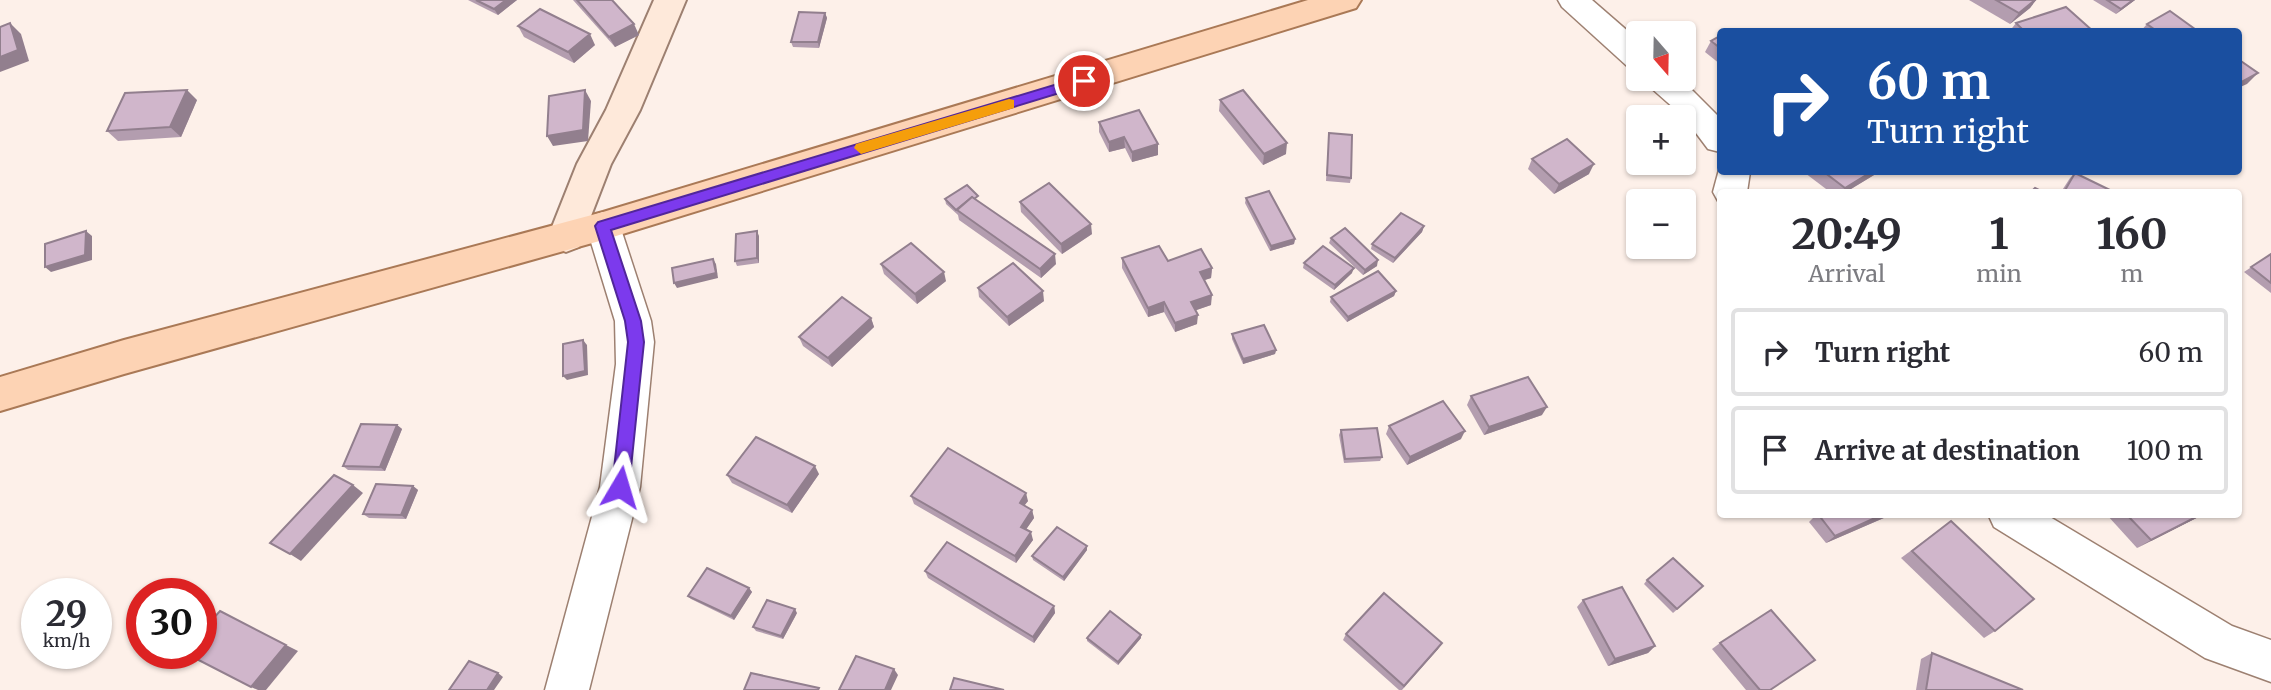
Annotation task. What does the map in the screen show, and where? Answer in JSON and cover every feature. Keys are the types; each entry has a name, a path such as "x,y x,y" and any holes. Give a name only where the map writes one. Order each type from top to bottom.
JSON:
{"main road":[{"path":"0,394 124,357 566,237 1345,0"}],"street":[{"path":"566,237 594,164 623,110 670,0"},
{"path":"1573,0 1626,47"},
{"path":"1674,91 1717,136"},
{"path":"567,690 620,487 635,364 633,321 603,226"},
{"path":"2015,518 2220,643 2271,661"}],"building":[{"path":"476,0 506,0 494,9"},
{"path":"577,0 612,0 634,24 609,37"},
{"path":"1996,0 2035,0 2019,13"},
{"path":"2107,0 2133,0 2121,9"},
{"path":"2066,7 2090,28 2021,28 2016,23"},
{"path":"540,9 590,34 568,52 518,26"},
{"path":"2170,11 2193,28 2152,28 2147,24"},
{"path":"799,12 825,13 818,42 791,42"},
{"path":"10,23 18,50 0,57 0,27"},
{"path":"2242,62 2258,73 2242,82"},
{"path":"187,90 170,127 107,131 125,93"},
{"path":"585,90 583,130 547,136 549,96"},
{"path":"1243,90 1287,143 1264,154 1220,100"},
{"path":"1139,110 1158,144 1132,152 1124,137 1109,142 1099,122"},
{"path":"1329,133 1352,135 1351,178 1327,175"},
{"path":"1567,139 1594,164 1559,184 1532,159"},
{"path":"1828,175 1866,175 1845,188"},
{"path":"2074,175 2079,175 2108,189 2066,189"},
{"path":"1049,183 1091,224 1061,244 1020,202"},
{"path":"967,185 978,196 974,199 972,197 956,210 945,199"},
{"path":"1269,191 1295,239 1271,246 1246,198"},
{"path":"972,197 1055,254 1040,269 957,210"},
{"path":"1401,213 1424,226 1395,258 1372,244"},
{"path":"1345,228 1378,260 1365,270 1331,238"},
{"path":"86,231 85,255 45,267 45,244"},
{"path":"757,231 757,258 735,261 736,234"},
{"path":"911,243 944,272 915,294 881,264"},
{"path":"1159,246 1168,261 1201,249 1212,268 1200,272 1212,295 1191,302 1198,315 1175,323 1164,302 1148,308 1122,258"},
{"path":"1323,246 1354,268 1335,285 1304,263"},
{"path":"2271,254 2271,283 2251,267"},
{"path":"713,259 716,273 674,283 672,268"},
{"path":"1013,263 1043,291 1007,317 978,288"},
{"path":"1378,271 1396,291 1348,317 1331,297"},
{"path":"842,297 871,318 828,358 799,337"},
{"path":"1264,325 1276,350 1243,359 1232,334"},
{"path":"583,340 585,371 563,376 563,344"},
{"path":"1528,377 1547,407 1489,427 1471,396"},
{"path":"1443,401 1465,431 1410,457 1389,426"},
{"path":"361,424 397,425 380,467 343,466"},
{"path":"1377,428 1382,457 1345,459 1341,430"},
{"path":"756,437 815,466 787,505 727,475"},
{"path":"948,448 1026,493 1020,503 1032,510 1021,527 1031,532 1015,556 911,496"},
{"path":"334,475 353,485 290,554 270,543"},
{"path":"376,484 413,486 401,515 363,514"},
{"path":"1821,518 1875,518 1835,536"},
{"path":"2130,518 2194,518 2151,540"},
{"path":"1951,521 2034,599 1995,631 1912,551"},
{"path":"1057,527 1087,546 1063,577 1032,556"},
{"path":"947,542 1054,606 1033,637 925,571"},
{"path":"1673,558 1703,586 1677,609 1647,580"},
{"path":"707,568 749,588 731,616 688,596"},
{"path":"1622,587 1655,646 1615,659 1583,600"},
{"path":"1384,593 1442,643 1404,686 1346,634"},
{"path":"767,600 795,609 781,636 753,627"},
{"path":"1771,610 1815,660 1770,690 1760,690 1720,643"},
{"path":"220,611 286,645 251,687 216,669 217,614"},
{"path":"1110,611 1141,635 1118,662 1087,638"},
{"path":"1932,653 2023,690 1926,690"},
{"path":"856,656 894,669 885,690 839,690"},
{"path":"469,661 498,673 487,690 449,690"},
{"path":"751,673 819,688 744,690"},
{"path":"954,678 1004,690 950,690"}],"slow traffic":[{"path":"861,148 1009,104"}],"route":[{"path":"620,487 636,342 633,321 603,226 1084,81"}]}
